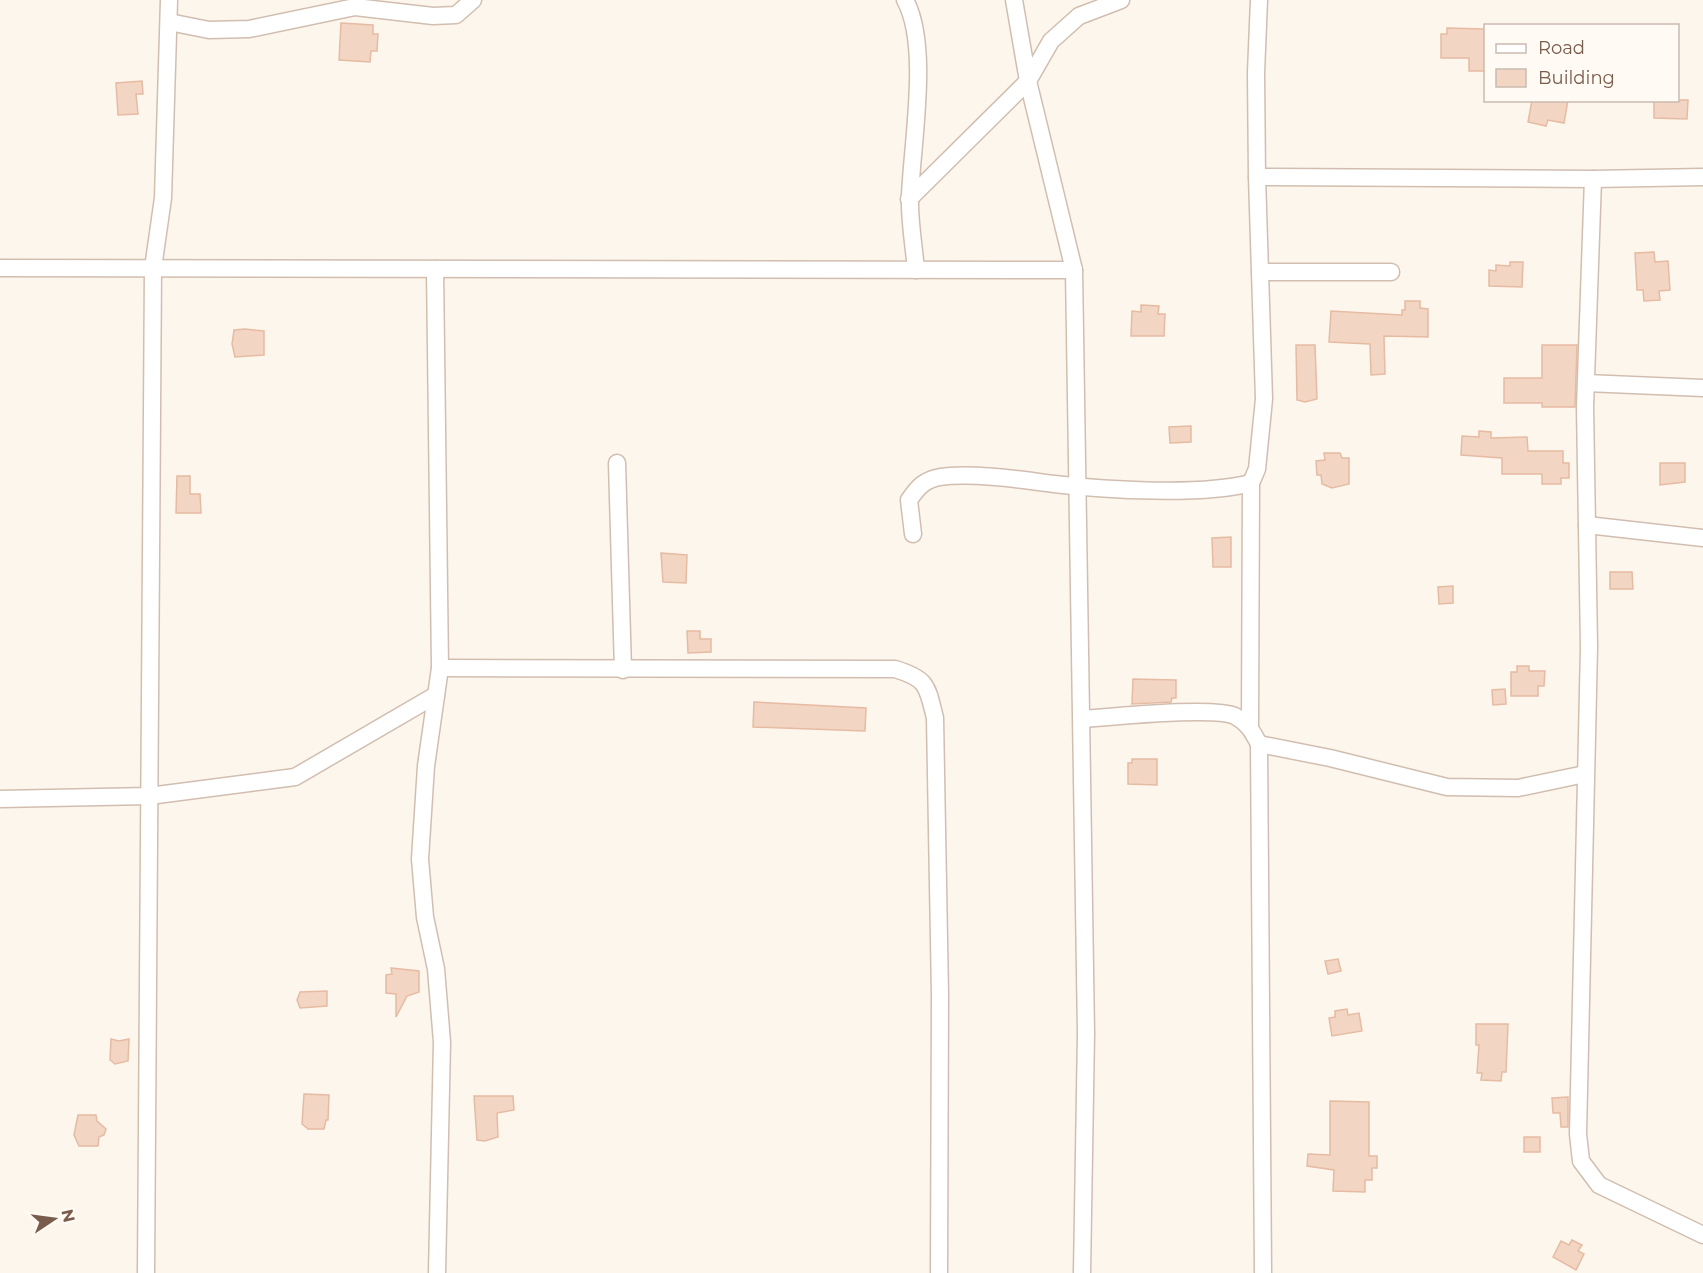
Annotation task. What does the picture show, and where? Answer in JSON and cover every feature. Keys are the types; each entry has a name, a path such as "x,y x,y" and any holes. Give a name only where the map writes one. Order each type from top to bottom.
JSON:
{"street":[{"path":"146,1273 153,268 163,198 169,0"},
{"path":"169,22 209,30 249,29 355,7 433,16 456,15 473,0"},
{"path":"906,0 915,21 917,84 909,199 916,270"},
{"path":"1014,0 1028,81 1074,270 1086,1034 1082,1273"},
{"path":"909,199 1028,81 1051,42 1079,16 1121,0"},
{"path":"1259,0 1256,73 1257,177 1264,399 1257,468 1251,483 1250,726 1259,744 1263,1273"},
{"path":"1257,177 1593,179 1703,177"},
{"path":"1593,179 1586,383 1589,647 1578,1134 1581,1161 1599,1185 1703,1235"},
{"path":"0,268 1074,270"},
{"path":"435,269 440,668 426,766 420,859 425,917 436,969 442,1042 437,1273"},
{"path":"1260,272 1390,272"},
{"path":"1586,383 1703,388"},
{"path":"617,463 623,670"},
{"path":"913,534 909,500 921,483 941,477 1010,478 1078,487 1153,490 1234,487 1251,483"},
{"path":"1587,525 1703,538"},
{"path":"440,668 895,669 917,676 927,686 935,718 940,995 939,1273"},
{"path":"0,799 149,796 295,777 436,695"},
{"path":"1082,719 1195,712 1233,715 1250,726"},
{"path":"1259,744 1330,758 1447,787 1518,788 1585,774"}],"building":[{"path":"341,23 373,25 373,34 378,34 377,51 371,51 370,62 339,60"},
{"path":"1447,28 1484,29 1484,71 1469,71 1469,58 1441,58 1441,34 1447,34"},
{"path":"142,81 143,94 136,94 138,114 118,115 116,83"},
{"path":"1688,100 1687,119 1654,118 1654,102"},
{"path":"1532,102 1568,102 1564,123 1548,120 1546,126 1528,122"},
{"path":"1654,252 1655,262 1668,261 1670,290 1659,291 1660,300 1644,301 1643,290 1637,290 1635,253"},
{"path":"1510,262 1523,262 1522,287 1489,286 1489,270 1496,271 1496,265 1510,266"},
{"path":"1405,301 1420,301 1420,308 1428,309 1428,337 1384,336 1385,374 1371,375 1370,344 1329,342 1331,311 1402,315 1402,310 1405,310"},
{"path":"1141,305 1159,306 1158,314 1165,314 1164,336 1131,336 1132,311 1141,312"},
{"path":"234,330 264,331 264,355 235,357 232,344"},
{"path":"1296,345 1315,345 1317,399 1305,402 1297,400"},
{"path":"1542,345 1577,345 1575,407 1542,407 1542,403 1504,403 1504,378 1542,378"},
{"path":"1191,426 1191,442 1170,443 1169,427"},
{"path":"1479,431 1491,432 1491,438 1527,437 1528,451 1563,451 1563,463 1569,463 1569,478 1561,478 1561,484 1542,484 1542,474 1502,474 1502,458 1461,455 1462,436 1479,437"},
{"path":"1324,453 1340,453 1342,458 1349,458 1349,484 1332,488 1322,484 1321,475 1317,475 1316,461 1325,460"},
{"path":"1660,463 1685,463 1685,482 1660,485"},
{"path":"177,476 190,476 190,494 200,494 201,513 176,513"},
{"path":"1231,537 1231,567 1213,567 1212,538"},
{"path":"661,553 687,555 686,583 663,582"},
{"path":"1610,572 1632,572 1633,589 1610,589"},
{"path":"1453,586 1453,603 1439,604 1438,587"},
{"path":"687,631 700,631 700,639 711,639 711,652 688,653"},
{"path":"1517,666 1529,666 1529,671 1545,671 1544,686 1538,686 1538,696 1511,696 1511,672 1517,672"},
{"path":"1133,679 1176,680 1176,698 1172,698 1171,702 1132,704"},
{"path":"1505,689 1506,704 1493,705 1492,690"},
{"path":"754,702 866,708 865,731 753,727"},
{"path":"1132,759 1157,759 1157,785 1128,784 1128,763 1132,763"},
{"path":"1338,959 1341,971 1328,974 1325,961"},
{"path":"391,968 419,971 419,992 407,996 396,1017 396,994 386,993 386,975 392,974"},
{"path":"327,991 327,1006 300,1008 297,1000 300,992"},
{"path":"1347,1009 1348,1015 1359,1013 1362,1031 1332,1036 1329,1018 1335,1017 1335,1011"},
{"path":"1476,1024 1508,1024 1506,1072 1502,1072 1501,1081 1481,1080 1482,1073 1477,1073 1479,1045 1476,1045"},
{"path":"111,1039 119,1041 129,1039 128,1061 115,1064 110,1060"},
{"path":"304,1094 329,1095 328,1120 326,1120 324,1129 308,1129 302,1124"},
{"path":"474,1096 513,1096 514,1110 497,1113 498,1137 485,1141 477,1140"},
{"path":"1568,1097 1568,1127 1561,1127 1560,1113 1553,1113 1552,1098"},
{"path":"1330,1101 1369,1102 1369,1156 1377,1156 1377,1168 1372,1168 1372,1180 1365,1180 1365,1192 1333,1191 1334,1170 1307,1166 1308,1154 1330,1155"},
{"path":"78,1115 96,1115 97,1121 106,1129 104,1135 99,1137 98,1146 79,1146 74,1135"},
{"path":"1524,1137 1540,1137 1540,1152 1524,1152"},
{"path":"1572,1240 1582,1245 1578,1251 1584,1254 1576,1270 1553,1257 1561,1241 1569,1245"}]}
